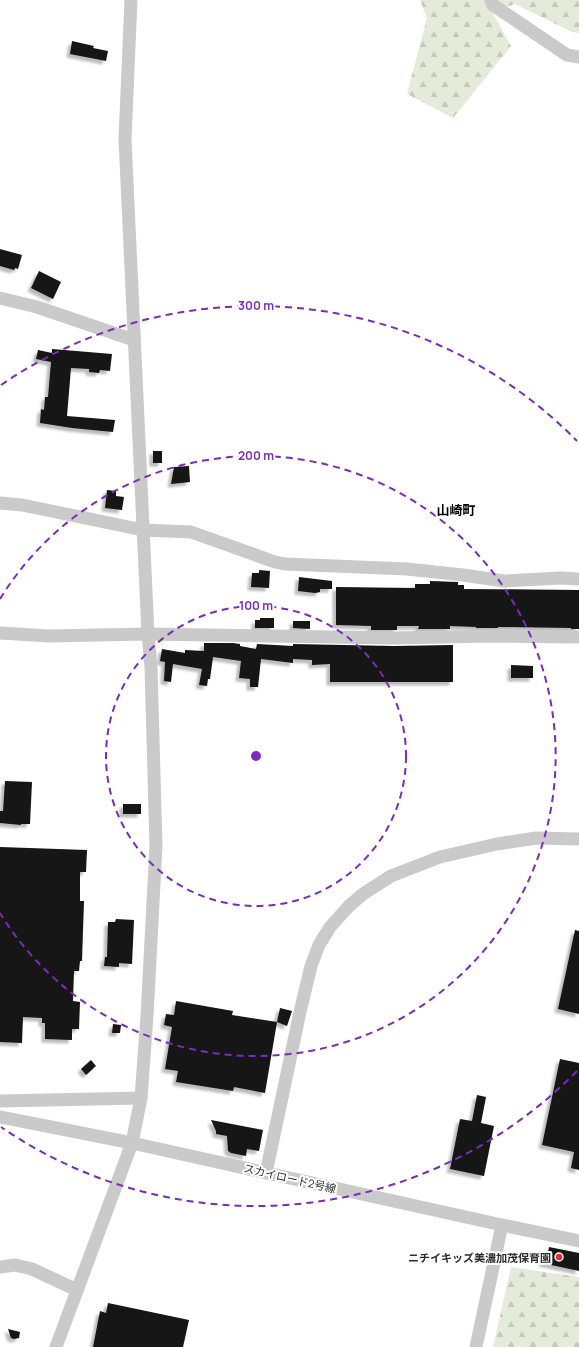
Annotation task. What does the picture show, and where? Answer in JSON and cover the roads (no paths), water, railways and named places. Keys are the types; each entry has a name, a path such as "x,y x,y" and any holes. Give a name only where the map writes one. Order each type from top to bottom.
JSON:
{"street":[{"path":"56,1347 132,1143 141,1098 147,1016 156,846 151,667 148,634 125,139 131,0"},
{"path":"491,0 493,5 567,55 579,57"},
{"path":"0,298 37,307 134,340"},
{"path":"0,503 22,505 143,530 191,532 275,562 285,564 407,569 504,581 561,578 579,579"},
{"path":"0,633 49,636 148,634 394,638 491,636 579,637"},
{"path":"0,638 34,635"},
{"path":"266,1173 311,966 330,927 349,906 363,894 391,876 440,857 497,844 536,838 579,840"},
{"path":"0,1101 141,1098"},
{"name":"スカイロード2号線","path":"0,1117 132,1143 502,1226 579,1241"},
{"path":"476,1347 502,1226"},
{"path":"0,1267 15,1265 32,1269 77,1290"}],"place":[{"name":"ニチイキッズ美濃加茂保育園","path":"559,1257"}],"district":[{"name":"山崎町","path":"456,510"}]}
